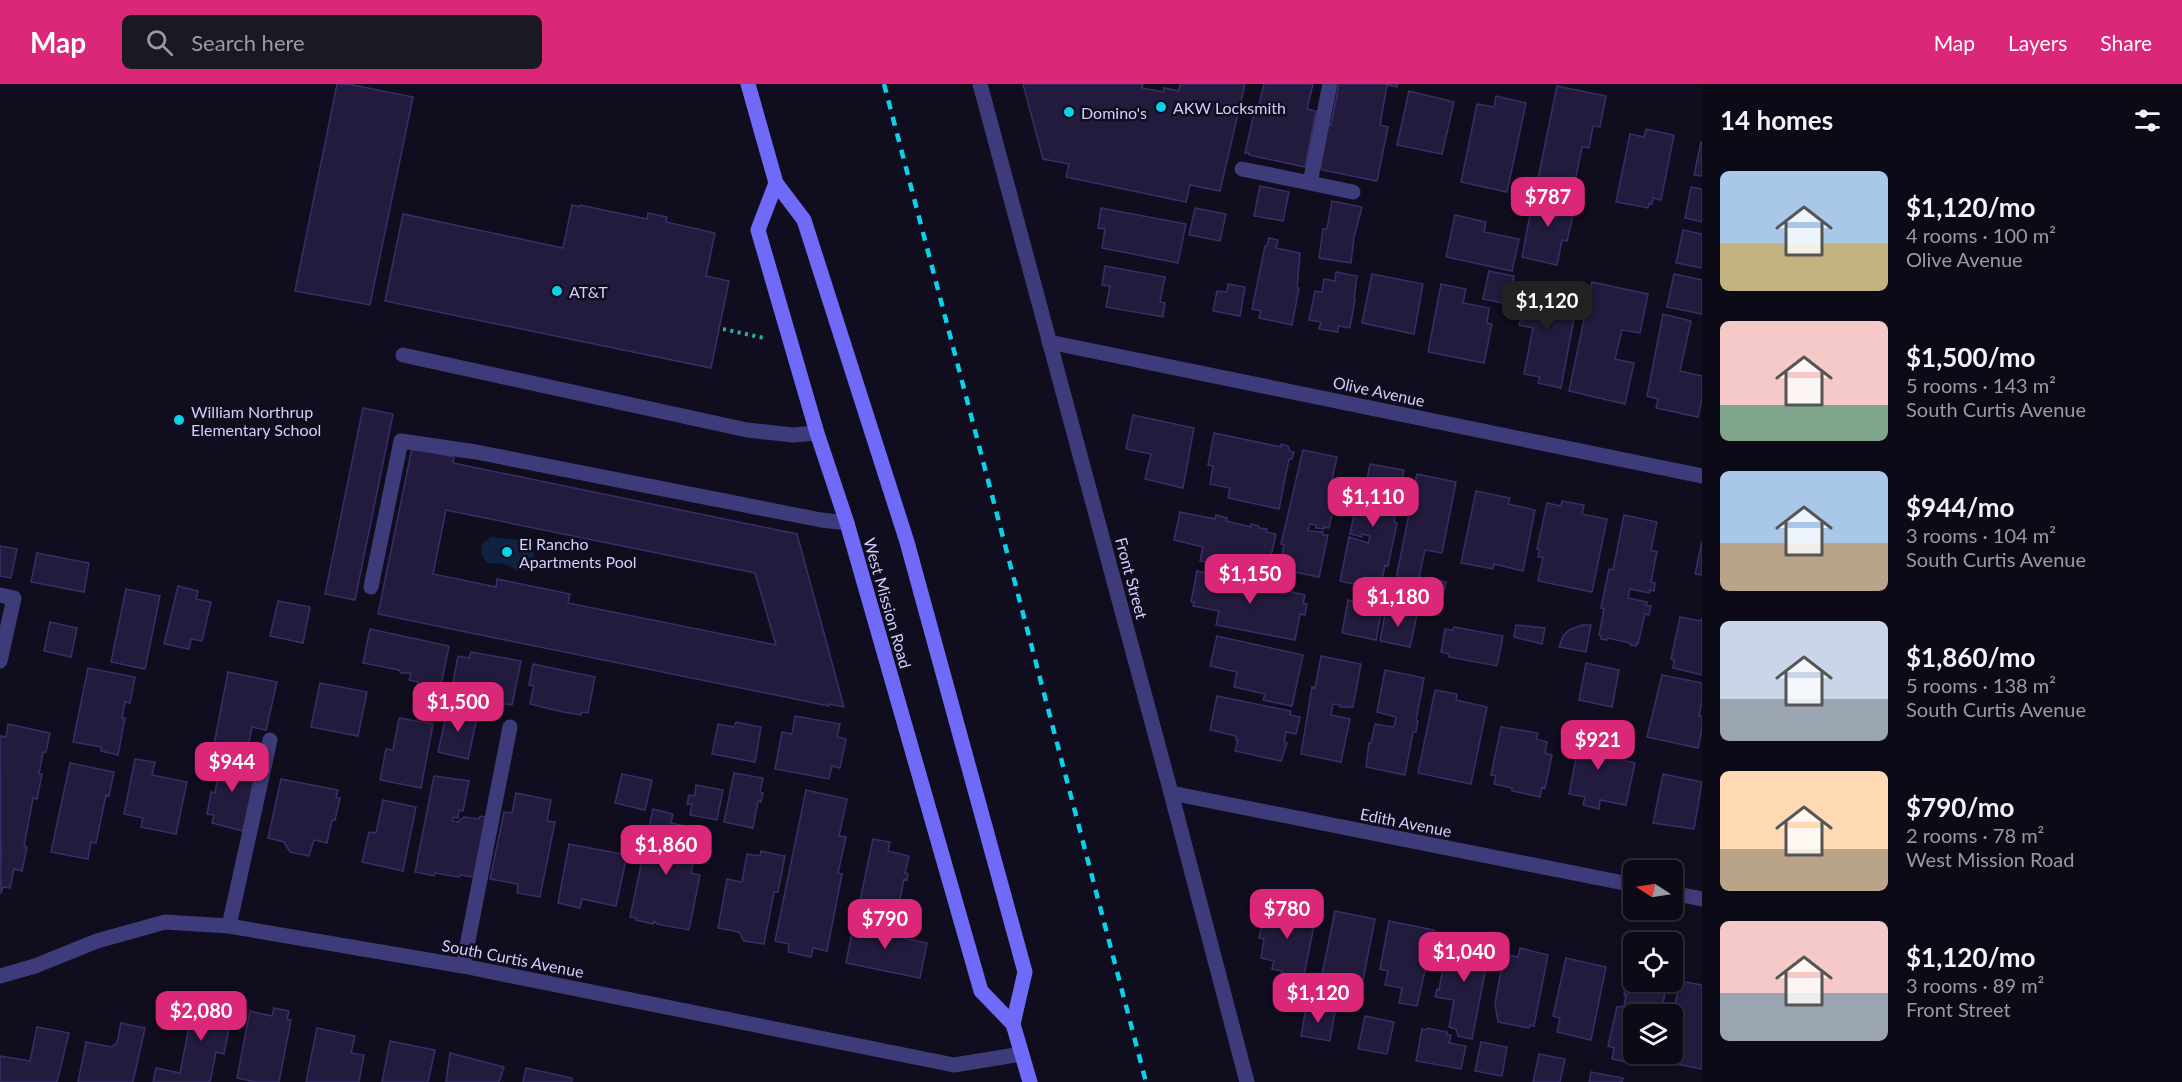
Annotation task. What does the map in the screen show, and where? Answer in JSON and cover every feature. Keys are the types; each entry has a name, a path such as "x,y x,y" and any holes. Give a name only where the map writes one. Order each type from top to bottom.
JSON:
{"main road":[{"name":"West Mission Road","path":"748,84 776,183 804,220 907,542 1025,972 1013,1024"},
{"name":"West Mission Road","path":"776,183 758,230 817,433 847,523 981,991 1013,1024 1030,1082"}],"street":[{"name":"Front Street","path":"980,84 1172,793 1246,1082"},
{"path":"1310,183 1330,84"},
{"path":"1242,169 1353,192"},
{"name":"Olive Avenue","path":"1049,342 1702,476"},
{"path":"404,355 747,430 793,435 817,433"},
{"path":"371,586 401,441 476,452 821,520 847,523"},
{"path":"0,595 14,598 0,662"},
{"path":"463,966 510,728"},
{"path":"229,926 270,740"},
{"name":"Edith Avenue","path":"1172,793 1623,883"},
{"path":"1683,895 1702,899"},
{"name":"South Curtis Avenue","path":"0,976 35,966 97,940 165,922 229,926 463,966 954,1065 1022,1054"}],"path":[{"path":"723,329 764,338"}],"water":[{"name":"El Rancho Apartments Pool","path":"491,537 521,540 532,548 535,559 532,568 519,571 503,564 487,563 482,555 481,545"}],"building":[{"path":"337,84 348,84 413,97 370,305 295,291"},
{"path":"1023,84 1143,84 1142,88 1163,92 1164,88 1179,91 1180,84 1245,84 1220,191 1190,185 1186,202 1066,177 1069,164 1043,159"},
{"path":"1264,84 1313,84 1307,109 1316,111 1305,167 1245,153 1255,109 1258,109"},
{"path":"1339,84 1398,84 1397,87 1387,85 1380,125 1388,127 1377,181 1322,170 1318,167 1326,123 1331,125"},
{"path":"1557,86 1606,96 1600,127 1593,126 1589,148 1582,147 1573,191 1537,184"},
{"path":"1409,91 1454,102 1442,154 1397,145"},
{"path":"1496,96 1526,103 1507,192 1461,182 1477,104 1494,107"},
{"path":"1646,129 1674,135 1661,200 1653,198 1648,208 1616,202 1630,134 1644,137"},
{"path":"1702,142 1702,176 1694,175"},
{"path":"1260,186 1289,192 1283,221 1254,216"},
{"path":"1691,187 1702,189 1702,222 1685,218"},
{"path":"1534,193 1576,202 1567,241 1562,240 1557,265 1522,257"},
{"path":"1332,201 1362,207 1354,237 1351,263 1319,258 1323,229 1327,229"},
{"name":"AT&T","path":"572,205 647,219 648,213 667,217 666,222 715,233 706,276 729,281 711,368 385,301 403,214 563,248"},
{"path":"1101,208 1186,224 1178,263 1102,248 1105,229 1098,228"},
{"path":"1195,208 1226,214 1220,241 1189,235"},
{"path":"1455,215 1486,222 1484,232 1519,239 1512,271 1446,257"},
{"path":"1683,230 1702,234 1702,268 1676,263"},
{"path":"1269,238 1278,240 1276,248 1300,253 1297,288 1299,288 1292,325 1259,318 1261,311 1252,309 1265,246"},
{"path":"1105,266 1165,277 1160,302 1165,303 1163,317 1106,307 1110,286 1102,285"},
{"path":"1489,271 1514,276 1508,304 1483,299"},
{"path":"1336,272 1357,276 1350,328 1338,326 1338,332 1319,329 1321,322 1309,320 1315,291 1322,292 1324,279 1335,281"},
{"path":"1372,274 1423,284 1414,334 1362,323"},
{"path":"1674,274 1702,280 1702,314 1667,307"},
{"path":"1592,282 1648,294 1640,333 1622,330 1615,359 1634,363 1625,404 1569,391"},
{"path":"1228,284 1245,287 1240,316 1213,311 1217,291 1227,292"},
{"path":"1441,284 1466,289 1463,303 1489,308 1487,323 1492,324 1484,363 1428,352"},
{"path":"1522,285 1578,297 1561,388 1538,383 1540,377 1524,374 1533,328 1519,325 1523,309 1517,308"},
{"path":"1663,314 1691,321 1680,371 1702,376 1702,399 1698,417 1656,408 1658,399 1647,396"},
{"path":"363,408 393,414 355,600 325,594"},
{"path":"1133,415 1194,428 1183,488 1145,479 1151,454 1126,449"},
{"path":"1214,433 1281,447 1281,444 1288,446 1290,451 1294,452 1292,459 1289,459 1279,509 1228,498 1230,488 1210,484 1213,466 1208,465"},
{"path":"412,448 454,457 453,463 797,534 844,707 829,704 829,706 378,614","holes":["446,510 755,573 776,645 568,603 570,594 497,579 496,587 433,574"]},
{"path":"1303,450 1337,457 1331,484 1338,486 1329,528 1316,528 1316,525 1310,524 1308,531 1323,532 1323,535 1328,535 1319,577 1279,569 1284,545 1281,544"},
{"path":"1370,464 1404,470 1394,522 1397,523 1388,566 1385,565 1380,590 1340,581 1349,537 1368,543 1370,536 1350,534 1359,490 1365,491"},
{"path":"1417,474 1456,482 1442,553 1425,550 1419,577 1446,582 1440,612 1407,605 1412,582 1396,579"},
{"path":"1476,491 1510,498 1508,504 1535,510 1523,571 1494,564 1493,569 1461,563"},
{"path":"1562,501 1584,505 1582,514 1607,519 1592,592 1538,581 1543,557 1538,557 1540,550 1537,549 1547,503 1561,506"},
{"path":"1180,512 1215,519 1216,515 1227,518 1226,521 1251,527 1251,524 1267,529 1266,532 1276,534 1271,556 1264,555 1264,560 1260,559 1258,568 1250,567 1249,569 1240,565 1234,568 1200,561 1203,547 1174,540"},
{"path":"1624,515 1657,522 1651,550 1657,552 1651,582 1655,583 1654,591 1650,590 1649,593 1630,589 1628,598 1647,602 1646,605 1651,606 1649,615 1645,614 1636,646 1608,638 1607,640 1601,639 1599,635 1604,609 1601,608 1609,569 1613,570"},
{"path":"1702,541 1702,575 1695,574"},
{"path":"0,546 17,549 11,578 0,576"},
{"path":"37,553 89,563 84,592 31,582"},
{"path":"1197,571 1305,595 1303,603 1307,604 1305,615 1300,614 1295,640 1216,625 1219,611 1193,606 1194,602 1191,602"},
{"path":"178,586 198,591 196,599 211,602 202,641 191,639 189,649 164,644"},
{"path":"126,589 160,596 145,669 111,662"},
{"path":"1348,600 1382,608 1376,640 1342,633"},
{"path":"278,601 310,607 303,643 270,636"},
{"path":"1386,608 1417,615 1410,647 1380,641"},
{"path":"1680,617 1701,621 1702,618 1702,675 1673,668 1674,660 1671,659"},
{"path":"50,622 77,628 71,657 44,651"},
{"path":"1516,625 1545,628 1542,644 1514,637"},
{"path":"1582,625 1591,625 1586,652 1559,647 1563,636 1569,630"},
{"path":"1454,627 1503,636 1497,666 1449,657 1449,654 1441,652 1445,629 1453,630"},
{"path":"370,629 449,646 440,690 417,686 418,682 409,680 411,673 401,673 399,670 363,663"},
{"path":"1217,636 1303,655 1292,706 1263,700 1265,694 1234,687 1237,672 1210,666"},
{"path":"471,652 521,661 512,705 493,702 492,707 465,702 466,696 451,693 458,656 469,658"},
{"path":"1321,656 1361,664 1353,707 1340,707 1340,705 1333,704 1331,715 1350,719 1341,762 1301,754 1312,687 1315,688"},
{"path":"1586,663 1619,670 1612,707 1579,700"},
{"path":"533,664 595,677 588,713 582,712 581,715 530,704 534,686 529,685"},
{"path":"88,668 135,677 130,703 125,702 122,718 125,718 118,755 101,751 101,747 73,742"},
{"path":"1385,670 1424,678 1416,732 1413,732 1405,775 1366,767 1369,743 1371,743 1375,724 1394,727 1396,717 1377,712"},
{"path":"228,672 277,682 266,730 252,727 247,752 214,745"},
{"path":"1662,675 1702,683 1699,716 1702,716 1702,729 1698,748 1647,737"},
{"path":"320,683 367,692 358,736 311,727"},
{"path":"1435,690 1457,694 1456,700 1487,707 1471,784 1418,773"},
{"path":"1217,696 1291,711 1290,715 1300,717 1296,734 1286,732 1284,742 1287,743 1281,761 1235,751 1238,740 1236,736 1210,730"},
{"path":"448,707 478,713 468,759 438,752"},
{"path":"795,716 840,724 837,737 846,739 840,768 832,766 829,779 775,769 782,732 792,734"},
{"path":"399,718 433,724 421,788 380,780 386,749 393,750"},
{"path":"736,722 761,727 755,762 712,754 718,724 734,727"},
{"path":"8,724 50,733 46,752 43,752 37,799 33,798 22,871 14,869 10,888 3,887 1,894 0,740 1,736 6,737"},
{"path":"1501,727 1538,733 1536,739 1547,742 1545,753 1552,755 1545,788 1542,787 1540,797 1512,791 1512,788 1494,784 1496,776 1491,775"},
{"path":"1573,727 1605,734 1600,754 1635,763 1626,805 1600,800 1599,809 1583,805 1585,797 1569,794 1576,758 1566,757"},
{"path":"222,754 245,759 244,768 256,770 243,831 212,823 214,815 207,814 211,792 215,793"},
{"path":"135,759 155,762 152,775 187,782 176,834 141,827 143,818 124,814"},
{"path":"70,763 114,772 109,796 106,795 96,843 91,842 88,859 51,852"},
{"path":"734,773 763,778 760,792 763,793 761,802 758,801 753,828 724,822"},
{"path":"622,774 652,780 645,810 615,803"},
{"path":"1663,774 1702,782 1694,829 1653,823"},
{"path":"434,776 469,781 463,811 459,810 458,818 453,817 452,821 458,822 464,817 479,819 480,816 486,817 478,878 435,873 434,876 415,872"},
{"path":"281,779 338,790 336,798 340,798 327,843 314,840 309,856 290,852 284,842 268,838"},
{"path":"696,785 723,790 717,820 690,815 692,804 687,804 689,795 695,796"},
{"path":"806,790 847,799 839,836 846,837 838,873 842,874 827,951 813,948 811,957 788,952 789,944 775,941"},
{"path":"516,793 551,800 547,821 555,822 540,897 517,893 518,884 490,879 504,812 512,813"},
{"path":"383,800 416,807 403,871 362,862 369,832 376,833"},
{"path":"653,809 673,814 671,823 690,827 686,848 696,850 691,873 700,875 689,930 657,924 654,921 653,924 630,917"},
{"path":"873,839 890,842 888,851 909,856 905,873 908,874 907,880 904,879 897,913 859,905"},
{"path":"569,844 627,855 616,906 582,899 580,908 558,903"},
{"path":"761,851 785,856 778,892 774,892 764,944 744,941 739,932 718,928 727,879 742,882 747,854 760,856"},
{"path":"1262,894 1318,906 1299,1000 1276,996 1282,971 1272,969 1274,961 1261,958 1264,939 1259,938 1262,924 1257,923"},
{"path":"1335,911 1375,919 1357,1010 1345,1007 1346,1003 1332,1000 1336,982 1350,985 1351,981 1322,975"},
{"path":"858,916 875,919 873,926 904,932 903,938 927,943 920,978 846,963 854,922 857,922"},
{"path":"1389,921 1434,930 1417,1006 1399,1003 1402,988 1385,985 1388,971 1380,969"},
{"path":"1472,938 1491,942 1472,1039 1458,1036 1456,1029 1449,1027 1454,1000 1435,997 1437,989 1439,990 1447,945 1458,948 1460,940 1471,942"},
{"path":"1520,948 1548,955 1534,1026 1530,1025 1529,1028 1498,1022 1495,1004 1504,954 1518,957"},
{"path":"1566,958 1606,967 1591,1040 1557,1032 1560,1018 1553,1016"},
{"path":"1683,982 1702,985 1702,1069 1676,1064 1683,1064 1683,1004 1675,1004 1678,992 1683,992"},
{"path":"1624,992 1665,993 1663,1004 1624,1004 1626,995"},
{"path":"189,997 213,1001 212,1004 233,1008 224,1054 216,1052 210,1082 153,1082 156,1068 180,1073 189,1027 184,1027"},
{"path":"1623,1006 1623,1061 1612,1059 1614,1048 1608,1046 1617,1007"},
{"path":"1306,1007 1335,1012 1330,1041 1301,1036"},
{"path":"274,1008 289,1011 287,1019 291,1020 279,1082 255,1082 237,1078 250,1011 272,1016"},
{"path":"1365,1016 1394,1022 1387,1054 1358,1049"},
{"path":"121,1023 145,1028 133,1082 78,1082 86,1042 111,1047 117,1043"},
{"path":"37,1027 69,1033 57,1082 0,1082 0,1056 30,1061"},
{"path":"317,1028 355,1036 351,1053 364,1055 359,1082 306,1082"},
{"path":"1422,1029 1447,1032 1447,1035 1451,1035 1449,1043 1466,1046 1461,1069 1416,1061"},
{"path":"390,1041 435,1050 428,1082 382,1082"},
{"path":"1481,1042 1507,1047 1502,1076 1475,1071"},
{"path":"450,1053 504,1067 499,1082 446,1082"},
{"path":"1539,1054 1565,1059 1560,1082 1533,1082"},
{"path":"526,1068 572,1078 572,1082 523,1082"},
{"path":"1591,1072 1623,1078 1622,1082 1589,1082"}],"railway":[{"path":"884,84 1146,1082"}],"place":[{"name":"AKW Locksmith","path":"1161,107"},
{"name":"Domino's","path":"1069,112"},
{"name":"AT&T","path":"557,291"},
{"name":"William Northrup Elementary School","path":"179,420"},
{"name":"El Rancho Apartments Pool","path":"507,552"}]}
